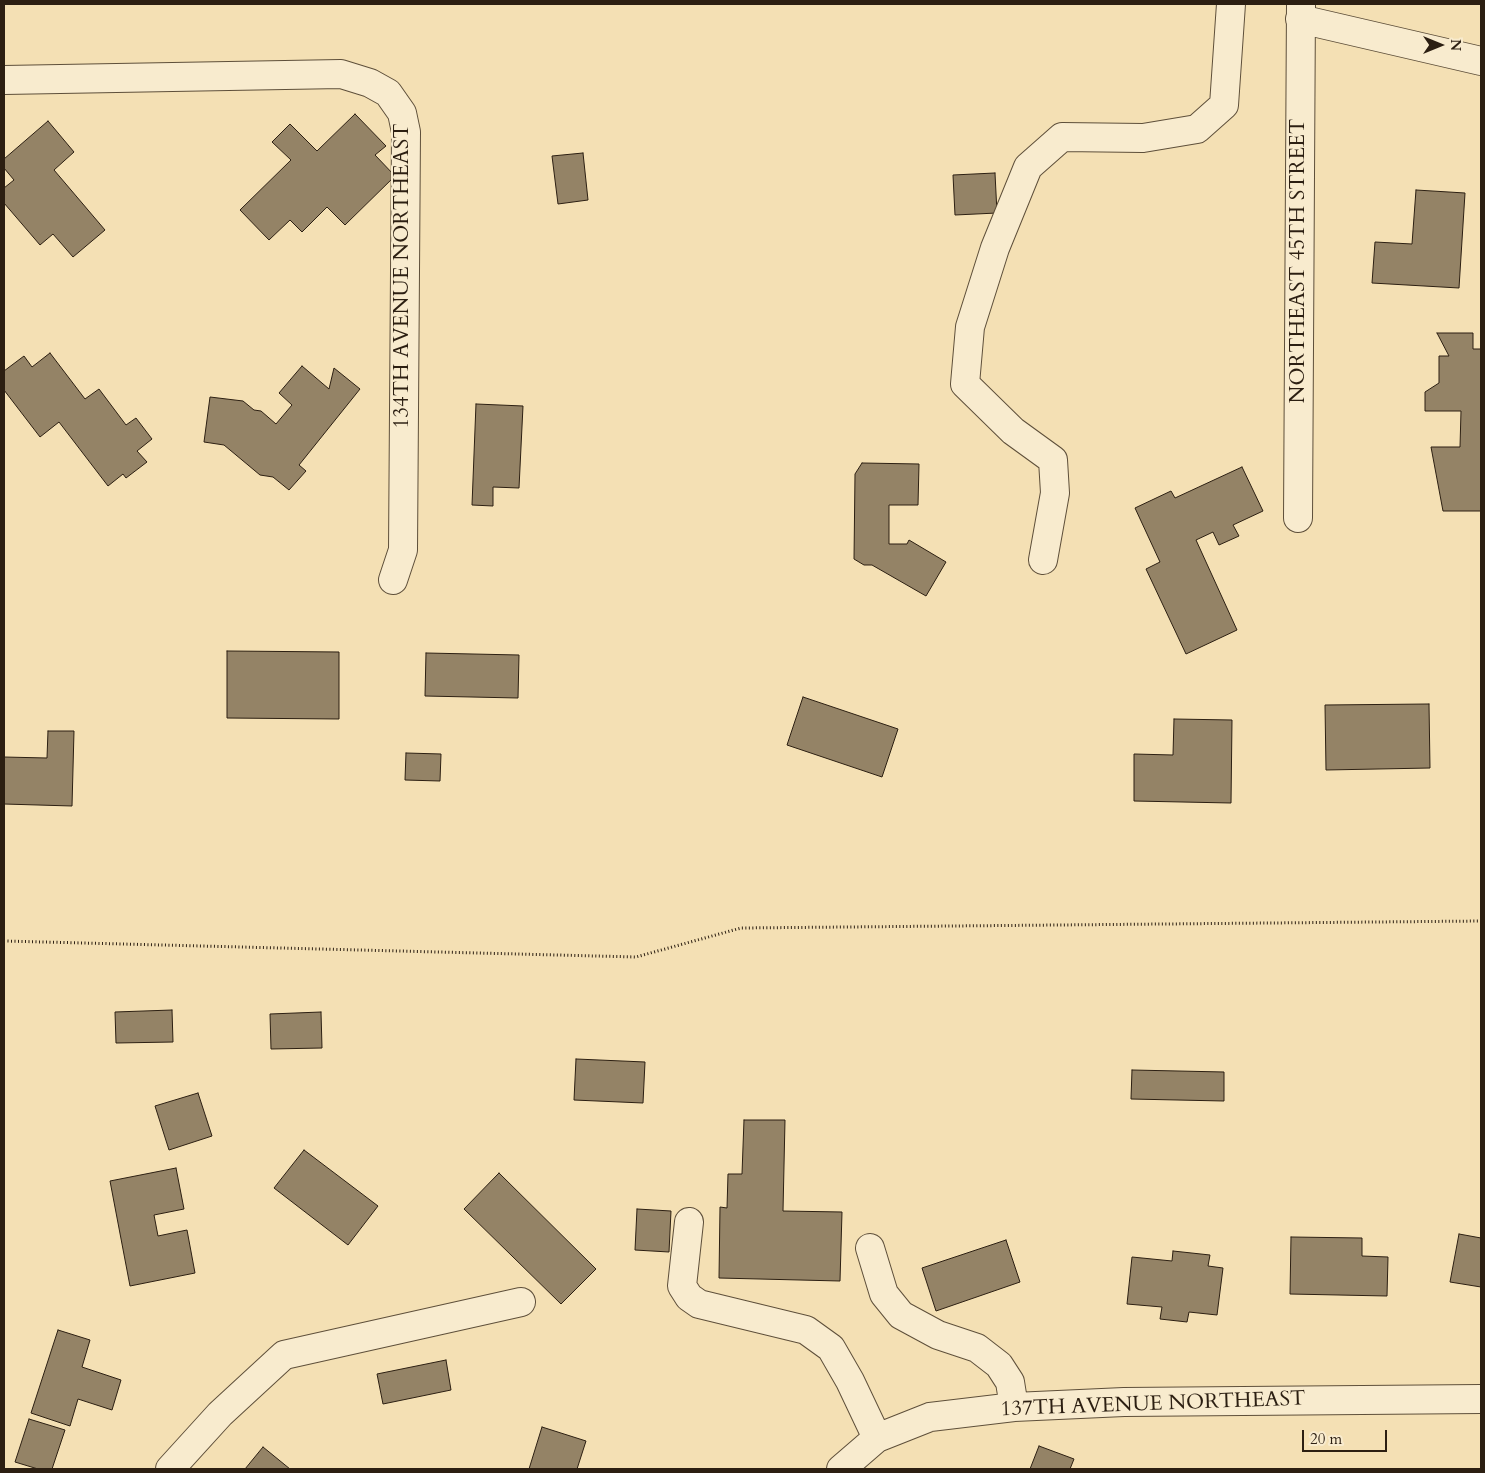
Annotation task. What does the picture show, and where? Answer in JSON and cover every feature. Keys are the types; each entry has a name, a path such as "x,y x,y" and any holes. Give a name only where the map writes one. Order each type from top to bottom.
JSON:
{"street":[{"path":"1043,560 1054,493 1053,460 1013,431 965,384 970,327 995,248 1028,167 1062,137 1143,138 1197,129 1224,105 1231,4"},
{"path":"1301,11 1481,62"},
{"name":"NORTHEAST 45TH STREET","path":"1298,518 1301,11"},
{"name":"134TH AVENUE NORTHEAST","path":"4,80 341,74 370,83 388,93 402,113 406,132 403,550 393,580"},
{"path":"689,1222 682,1286 689,1297 699,1304 806,1330 830,1348 850,1381 877,1438"},
{"path":"870,1248 884,1294 901,1315 938,1335 977,1348 998,1364 1010,1382 1014,1407"},
{"path":"170,1469 220,1414 284,1355 521,1302"},
{"name":"137TH AVENUE NORTHEAST","path":"841,1469 877,1438 930,1418 1014,1407 1124,1402 1481,1399"}],"path":[{"path":"4,941 636,957 741,928 1481,921"}],"building":[{"path":"355,114 386,146 375,155 395,176 345,225 327,207 302,232 290,220 269,240 240,210 291,160 272,142 290,124 317,151"},
{"path":"48,121 74,152 54,170 105,230 73,257 53,234 40,245 4,203 4,188 14,180 4,168 4,159"},
{"path":"583,153 588,200 558,204 552,156"},
{"path":"995,173 997,213 955,215 953,175"},
{"path":"1416,190 1465,193 1459,288 1372,283 1375,242 1412,244"},
{"path":"1437,333 1473,333 1473,349 1481,349 1481,511 1443,511 1431,447 1460,447 1461,411 1425,411 1425,392 1439,383 1439,356 1449,356"},
{"path":"50,353 85,399 99,389 126,425 136,418 152,439 137,451 147,462 126,478 123,474 108,486 59,422 40,437 4,390 4,371 24,356 32,367"},
{"path":"302,366 329,389 334,368 360,389 299,465 306,471 289,490 273,477 260,475 224,445 204,442 210,397 243,401 254,410 261,411 276,424 292,405 279,393"},
{"path":"476,404 523,406 519,488 493,487 493,506 472,505"},
{"path":"862,463 919,464 918,505 889,505 889,544 907,544 909,540 946,562 926,596 872,565 864,565 854,559 855,474"},
{"path":"1242,467 1263,511 1233,525 1239,536 1219,545 1213,532 1196,540 1237,630 1186,654 1146,569 1160,562 1135,508 1171,491 1175,498"},
{"path":"227,651 339,652 339,719 227,718"},
{"path":"426,653 519,655 518,698 425,696"},
{"path":"803,697 898,729 882,777 787,745"},
{"path":"1429,704 1430,768 1326,770 1325,705"},
{"path":"1174,719 1232,720 1231,803 1134,801 1134,754 1173,755"},
{"path":"48,731 74,731 72,806 4,804 4,757 47,758"},
{"path":"406,753 441,754 440,781 405,780"},
{"path":"172,1010 173,1042 116,1043 115,1012"},
{"path":"321,1012 322,1048 271,1049 270,1014"},
{"path":"576,1059 645,1062 643,1103 574,1100"},
{"path":"1132,1070 1224,1072 1224,1101 1131,1099"},
{"path":"198,1093 212,1136 169,1150 155,1106"},
{"path":"744,1120 785,1120 783,1211 842,1212 840,1281 719,1278 720,1207 727,1208 728,1174 742,1174"},
{"path":"304,1150 378,1206 348,1245 274,1188"},
{"path":"176,1168 184,1209 154,1215 158,1236 187,1230 195,1273 130,1286 110,1181"},
{"path":"499,1173 596,1269 561,1304 464,1209"},
{"path":"637,1209 671,1211 669,1252 635,1250"},
{"path":"1459,1234 1481,1238 1481,1287 1450,1282"},
{"path":"1291,1237 1362,1238 1362,1256 1388,1257 1387,1296 1290,1294"},
{"path":"1006,1240 1020,1282 936,1311 922,1268"},
{"path":"1173,1251 1210,1255 1208,1266 1223,1268 1217,1315 1189,1312 1187,1322 1160,1319 1162,1307 1127,1304 1132,1257 1172,1261"},
{"path":"58,1330 90,1340 82,1367 121,1380 112,1410 78,1399 70,1426 31,1413"},
{"path":"446,1360 451,1390 383,1404 377,1374"},
{"path":"29,1419 65,1430 52,1469 38,1469 15,1462"},
{"path":"542,1427 586,1441 577,1469 529,1469"},
{"path":"1039,1446 1074,1459 1070,1469 1030,1469"},
{"path":"263,1447 290,1469 245,1469"}]}
